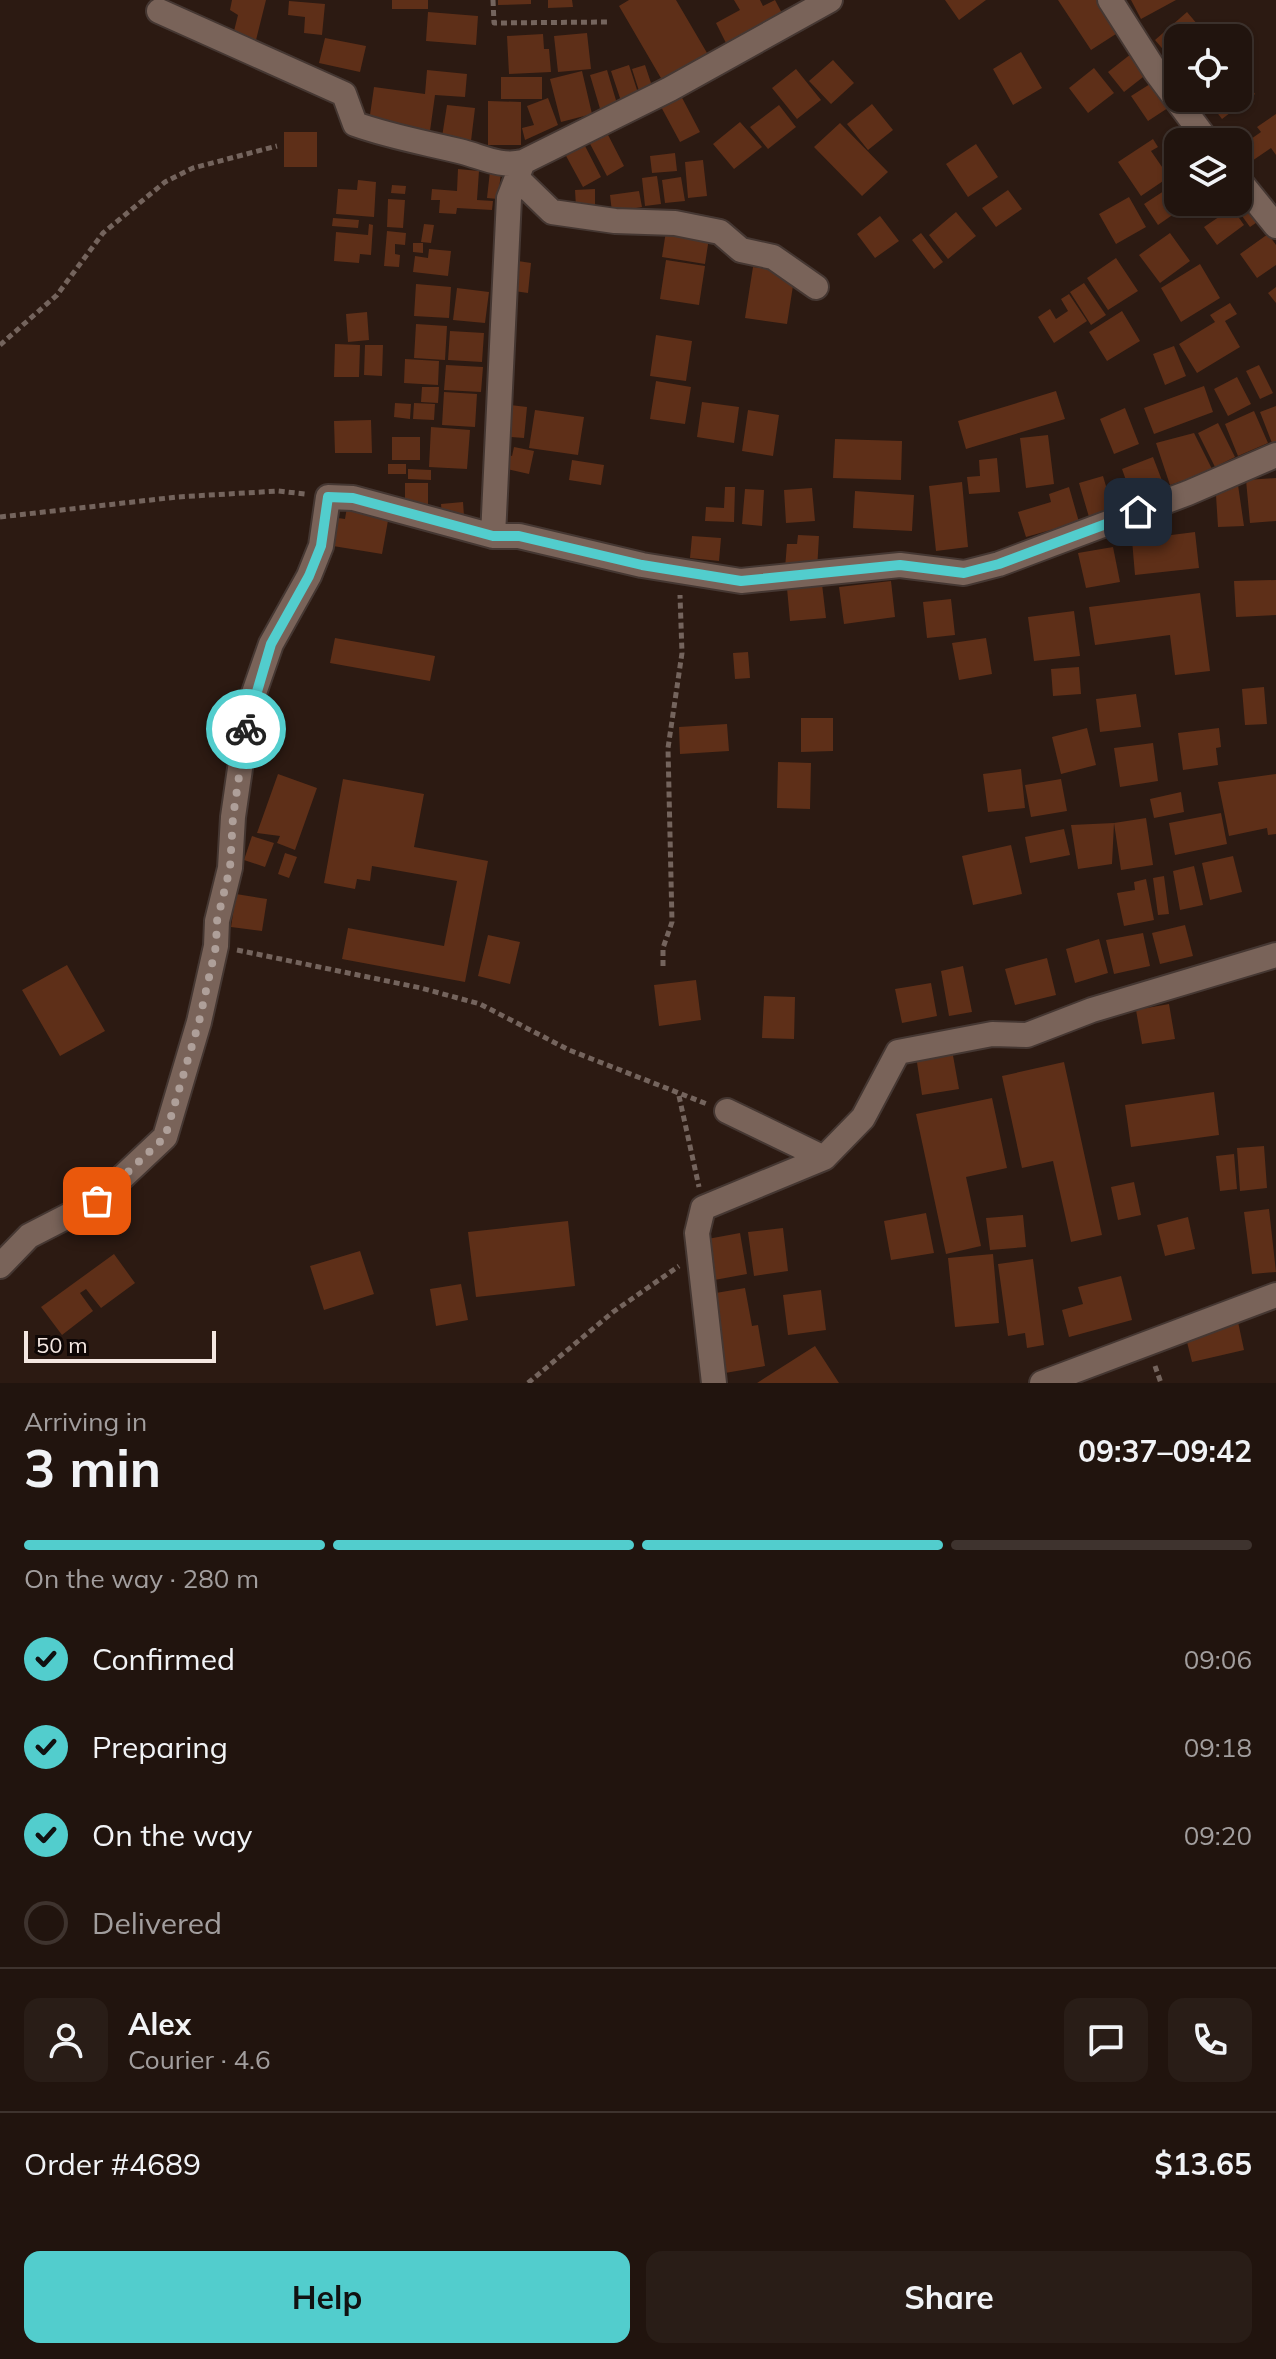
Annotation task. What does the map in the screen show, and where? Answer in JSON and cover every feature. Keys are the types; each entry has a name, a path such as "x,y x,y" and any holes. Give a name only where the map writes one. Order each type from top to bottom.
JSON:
{"street":[{"path":"493,536 509,198 520,170 830,0"},
{"path":"1110,0 1156,72 1198,128"},
{"path":"159,11 344,94 355,124 399,140 463,152 520,170 552,212 615,221 675,223 720,232 741,250 773,257 816,287"},
{"path":"1252,196 1276,226"},
{"path":"0,1266 29,1236 97,1201 165,1137 199,1022 216,946 217,921 230,868 233,817 244,741 254,693 271,644 309,576 321,546 328,497 353,498 493,536 519,536 642,565 741,581 900,565 964,573 999,564 1188,493 1276,455"},
{"path":"714,1383 697,1233 703,1208 824,1158 863,1118 898,1052 992,1034 1027,1035 1092,1010 1276,955"},
{"path":"727,1111 809,1154 824,1158"},
{"path":"1042,1383 1276,1295"}],"path":[{"path":"493,0 494,23 608,22"},
{"path":"0,345 57,295 103,233 165,182 193,168 277,146"},
{"path":"0,517 104,503 278,491 328,497"},
{"path":"663,966 663,948 672,922 668,748 682,653 679,570"},
{"path":"216,946 421,988 480,1004 569,1050 679,1096 727,1111"},
{"path":"679,1096 703,1208"},
{"path":"528,1383 613,1312 700,1252"}],"building":[{"path":"232,0 266,0 256,40 233,35 238,15 230,10"},
{"path":"392,0 428,0 428,9 392,9"},
{"path":"498,0 531,0 531,4 498,5"},
{"path":"548,0 572,0 573,7 548,8"},
{"path":"629,0 676,0 710,58 665,85 619,6"},
{"path":"734,0 760,0 763,6 775,0 784,17 730,51 716,23 740,10"},
{"path":"945,0 986,0 959,20"},
{"path":"1058,0 1099,0 1119,32 1091,50"},
{"path":"1131,0 1176,0 1141,19"},
{"path":"289,1 325,4 322,35 304,33 305,17 288,15"},
{"path":"428,12 478,16 476,45 426,41"},
{"path":"1187,12 1197,24 1173,24"},
{"path":"1164,32 1164,51 1155,40"},
{"path":"587,33 591,69 558,72 554,36"},
{"path":"543,34 544,49 549,49 551,72 509,74 507,36"},
{"path":"325,38 366,46 360,72 319,63"},
{"path":"1136,50 1152,70 1124,92 1108,72"},
{"path":"1021,52 1042,88 1013,105 993,69"},
{"path":"833,60 854,83 831,104 809,81"},
{"path":"629,65 639,96 621,101 611,71"},
{"path":"645,65 653,89 640,94 632,69"},
{"path":"1094,68 1114,93 1088,113 1069,88"},
{"path":"796,69 821,100 797,119 772,88"},
{"path":"427,70 467,74 465,97 435,95 430,131 369,122 374,87 425,94"},
{"path":"607,70 618,107 601,112 590,75"},
{"path":"582,71 592,114 561,122 550,79"},
{"path":"501,77 542,77 542,99 501,99"},
{"path":"1158,79 1164,88 1164,111 1148,121 1131,96"},
{"path":"679,92 700,132 680,142 659,103"},
{"path":"548,98 558,125 525,140 522,128 534,125 527,106"},
{"path":"488,101 521,102 521,145 488,145"},
{"path":"872,104 893,130 868,150 847,124"},
{"path":"447,105 475,108 471,141 442,137"},
{"path":"779,105 796,127 768,149 750,127"},
{"path":"1217,112 1231,112 1222,119"},
{"path":"1276,114 1276,155 1271,148 1252,161 1252,138 1261,132 1257,127"},
{"path":"740,122 762,147 734,169 713,144"},
{"path":"840,123 888,172 862,196 814,147"},
{"path":"606,131 624,166 607,176 588,140"},
{"path":"284,132 317,132 317,167 284,167"},
{"path":"1153,139 1158,147 1151,151 1164,170 1164,180 1141,196 1118,162"},
{"path":"584,144 601,177 583,187 565,154"},
{"path":"976,144 998,177 968,197 946,164"},
{"path":"675,153 677,171 652,173 650,156"},
{"path":"703,160 707,196 688,198 685,162"},
{"path":"458,169 479,171 477,200 493,201 492,210 457,208 456,214 439,213 440,200 431,200 432,189 457,191"},
{"path":"490,171 501,172 498,199 487,198"},
{"path":"657,176 661,204 645,206 642,178"},
{"path":"681,177 685,201 665,203 662,180"},
{"path":"358,180 376,182 374,217 336,214 338,189 357,190"},
{"path":"392,185 406,186 405,194 391,193"},
{"path":"595,189 595,206 576,207 575,190"},
{"path":"1008,190 1022,209 996,227 982,208"},
{"path":"639,191 642,207 612,212 610,195"},
{"path":"1164,191 1164,216 1171,216 1158,225 1144,204"},
{"path":"1129,197 1146,227 1116,244 1099,214"},
{"path":"388,199 405,200 403,228 387,227"},
{"path":"1252,207 1263,218 1250,227 1242,216 1252,216"},
{"path":"956,212 976,236 948,259 929,235"},
{"path":"880,216 899,241 875,258 857,234"},
{"path":"1220,216 1238,216 1244,225 1217,245 1204,227"},
{"path":"333,218 359,220 358,228 332,226"},
{"path":"369,224 373,225 371,255 360,254 359,263 334,261 336,232 368,235"},
{"path":"424,224 434,225 431,243 421,242"},
{"path":"387,231 406,233 405,245 395,244 395,254 400,255 399,267 384,266"},
{"path":"666,231 709,238 705,264 662,257"},
{"path":"921,233 943,262 934,269 912,240"},
{"path":"1170,233 1190,261 1160,283 1139,255"},
{"path":"1268,234 1276,245 1276,265 1257,278 1240,254"},
{"path":"413,243 423,243 423,253 413,252"},
{"path":"429,249 451,251 448,276 413,272 415,256 428,258"},
{"path":"1116,258 1138,291 1108,310 1087,278"},
{"path":"666,260 705,266 699,305 660,299"},
{"path":"518,261 531,263 528,293 514,291"},
{"path":"1200,264 1220,298 1181,322 1161,288"},
{"path":"753,267 795,273 787,324 745,318"},
{"path":"1084,283 1106,315 1091,325 1070,292"},
{"path":"416,284 451,287 449,318 414,316"},
{"path":"1276,287 1276,303 1268,293"},
{"path":"457,288 489,292 485,323 453,320"},
{"path":"1069,294 1087,321 1054,343 1038,317 1050,309 1056,319 1068,311 1061,299"},
{"path":"1230,303 1237,314 1225,321 1240,347 1197,373 1179,344 1215,322 1210,315"},
{"path":"1122,311 1140,341 1107,361 1089,332"},
{"path":"367,312 369,340 348,342 346,314"},
{"path":"416,324 447,326 445,360 414,358"},
{"path":"450,331 484,333 482,362 448,360"},
{"path":"656,335 692,341 686,381 650,376"},
{"path":"335,344 360,345 359,377 334,377"},
{"path":"365,345 383,345 382,376 364,375"},
{"path":"1174,346 1186,376 1165,385 1153,354"},
{"path":"405,359 439,361 438,385 404,383"},
{"path":"446,365 483,367 481,392 444,390"},
{"path":"1259,365 1273,393 1260,399 1246,371"},
{"path":"1237,377 1251,404 1228,416 1214,389"},
{"path":"656,381 691,387 685,424 650,419"},
{"path":"1204,386 1213,412 1154,434 1144,408"},
{"path":"422,387 439,387 438,403 421,402"},
{"path":"1056,391 1065,419 966,449 958,421"},
{"path":"444,392 477,394 475,427 442,425"},
{"path":"702,402 739,407 734,443 697,437"},
{"path":"395,403 411,404 410,419 394,417"},
{"path":"414,403 435,404 434,420 413,419"},
{"path":"501,404 527,407 524,438 498,436"},
{"path":"1276,406 1276,441 1272,443 1260,412"},
{"path":"1125,408 1139,444 1114,454 1100,419"},
{"path":"535,410 584,417 578,455 529,448"},
{"path":"748,410 779,415 773,456 742,451"},
{"path":"1254,411 1268,443 1238,456 1225,424"},
{"path":"371,420 372,453 335,453 334,421"},
{"path":"1218,423 1235,457 1215,467 1198,433"},
{"path":"431,427 470,430 467,469 429,467"},
{"path":"1194,433 1213,471 1170,485 1156,443"},
{"path":"1048,435 1054,484 1026,488 1020,438"},
{"path":"392,437 420,437 420,460 392,460"},
{"path":"835,439 902,441 901,480 833,478"},
{"path":"514,447 534,451 529,474 498,467 502,453 512,456"},
{"path":"1153,457 1166,491 1134,503 1122,469"},
{"path":"997,458 1000,492 969,494 967,477 980,476 979,460"},
{"path":"572,460 604,465 601,485 569,480"},
{"path":"388,464 406,464 406,474 388,474"},
{"path":"408,469 431,470 431,480 408,479"},
{"path":"1103,476 1113,510 1089,517 1079,483"},
{"path":"1276,478 1276,521 1250,523 1246,480"},
{"path":"962,482 968,547 936,551 929,486"},
{"path":"405,483 428,483 428,507 405,507"},
{"path":"1238,485 1244,526 1218,527 1216,495"},
{"path":"725,487 735,487 734,522 705,521 706,507 724,508"},
{"path":"1069,487 1079,522 1026,537 1018,512 1051,502 1049,494"},
{"path":"812,488 815,521 786,523 784,490"},
{"path":"745,489 764,490 762,526 742,524"},
{"path":"855,491 914,495 912,531 853,528"},
{"path":"463,502 464,516 442,517 441,504"},
{"path":"347,507 389,515 382,554 333,546 338,518 345,519"},
{"path":"1195,532 1199,568 1135,575 1132,540"},
{"path":"798,535 819,536 817,570 785,568 787,544 797,544"},
{"path":"692,536 721,538 719,561 690,558"},
{"path":"1113,547 1120,582 1086,588 1078,553"},
{"path":"1276,580 1276,615 1236,617 1234,581"},
{"path":"891,581 895,617 844,624 839,587"},
{"path":"822,584 826,618 790,621 787,588"},
{"path":"1200,593 1210,671 1175,675 1170,635 1095,645 1089,607"},
{"path":"951,599 955,635 927,638 923,602"},
{"path":"1074,611 1080,656 1034,661 1028,617"},
{"path":"335,638 435,656 430,681 330,663"},
{"path":"986,638 992,674 959,680 952,643"},
{"path":"748,652 750,678 735,679 733,653"},
{"path":"1079,667 1081,694 1053,696 1051,669"},
{"path":"1264,687 1267,724 1245,725 1242,689"},
{"path":"1136,694 1141,727 1100,732 1096,699"},
{"path":"801,718 833,718 833,751 801,752"},
{"path":"727,724 729,751 680,754 679,727"},
{"path":"1087,728 1096,765 1061,774 1052,737"},
{"path":"1219,728 1221,747 1216,748 1218,765 1183,770 1178,733"},
{"path":"1153,743 1158,781 1120,787 1114,748"},
{"path":"778,762 811,763 810,809 777,808"},
{"path":"1021,769 1025,808 988,812 983,774"},
{"path":"278,774 317,788 295,850 277,843 280,836 257,833"},
{"path":"1276,774 1276,834 1268,835 1267,828 1229,836 1218,782"},
{"path":"343,779 424,794 414,847 488,861 465,982 342,959 348,928 444,946 457,881 372,866 370,881 357,879 355,889 324,883"},
{"path":"1061,779 1067,811 1031,817 1025,785"},
{"path":"1181,792 1184,812 1154,818 1150,799"},
{"path":"1221,813 1227,844 1175,855 1169,823"},
{"path":"1146,818 1153,865 1121,870 1114,823"},
{"path":"1114,823 1112,864 1078,869 1071,825"},
{"path":"1064,829 1070,855 1030,863 1025,837"},
{"path":"252,836 274,843 265,867 244,860"},
{"path":"1011,845 1022,894 973,905 962,856"},
{"path":"285,853 297,857 289,878 278,874"},
{"path":"1233,856 1242,892 1210,900 1202,863"},
{"path":"1194,866 1203,905 1180,910 1173,871"},
{"path":"1164,876 1169,914 1158,915 1153,878"},
{"path":"1146,879 1154,920 1124,926 1117,893 1135,890 1134,882"},
{"path":"236,894 267,899 262,931 231,927"},
{"path":"1185,925 1193,956 1160,964 1152,933"},
{"path":"1143,933 1150,966 1114,974 1106,940"},
{"path":"488,935 520,942 510,984 478,976"},
{"path":"1099,939 1108,973 1075,983 1066,949"},
{"path":"1047,958 1056,995 1015,1005 1005,969"},
{"path":"67,965 105,1031 60,1056 22,990"},
{"path":"963,966 972,1012 949,1016 941,971"},
{"path":"696,980 701,1020 659,1026 654,985"},
{"path":"931,983 937,1016 902,1023 895,989"},
{"path":"764,996 795,997 794,1039 762,1038"},
{"path":"1169,1004 1175,1039 1142,1044 1136,1010"},
{"path":"952,1050 959,1089 922,1095 916,1056"},
{"path":"1064,1062 1102,1235 1071,1242 1053,1161 1022,1168 1002,1076"},
{"path":"1214,1092 1219,1135 1131,1147 1125,1105"},
{"path":"992,1098 1007,1168 966,1177 981,1246 946,1254 916,1114"},
{"path":"1264,1146 1267,1188 1240,1191 1237,1148"},
{"path":"1234,1154 1237,1189 1220,1191 1216,1156"},
{"path":"1134,1182 1141,1215 1118,1220 1111,1187"},
{"path":"1269,1209 1276,1272 1252,1274 1244,1212"},
{"path":"926,1213 934,1253 891,1260 884,1221"},
{"path":"1023,1215 1026,1247 990,1250 986,1218"},
{"path":"1188,1217 1195,1249 1165,1256 1157,1225"},
{"path":"568,1221 575,1286 476,1297 468,1232"},
{"path":"783,1228 788,1271 754,1276 748,1232"},
{"path":"740,1233 747,1274 709,1281 702,1240"},
{"path":"360,1251 374,1294 324,1310 310,1266"},
{"path":"114,1254 135,1283 101,1308 86,1289 80,1293 93,1311 62,1335 41,1307"},
{"path":"993,1254 999,1323 955,1327 948,1258"},
{"path":"1033,1259 1044,1345 1027,1348 1025,1333 1008,1336 998,1264"},
{"path":"1121,1276 1132,1320 1069,1337 1062,1310 1083,1304 1078,1287"},
{"path":"461,1284 468,1320 436,1326 430,1289"},
{"path":"745,1288 752,1326 758,1325 765,1366 725,1373 710,1294"},
{"path":"821,1290 826,1330 788,1335 783,1295"},
{"path":"1237,1317 1244,1350 1192,1362 1184,1330"},
{"path":"815,1346 839,1383 757,1383"}],"way so far":[{"path":"97,1201 165,1137 199,1022 216,946 217,921 230,868 233,817 246,729"}],"route":[{"path":"246,729 254,693 271,644 309,576 321,546 328,497 353,498 493,536 519,536 642,565 741,581 823,576 900,565 964,573 999,564 1138,512"}]}
